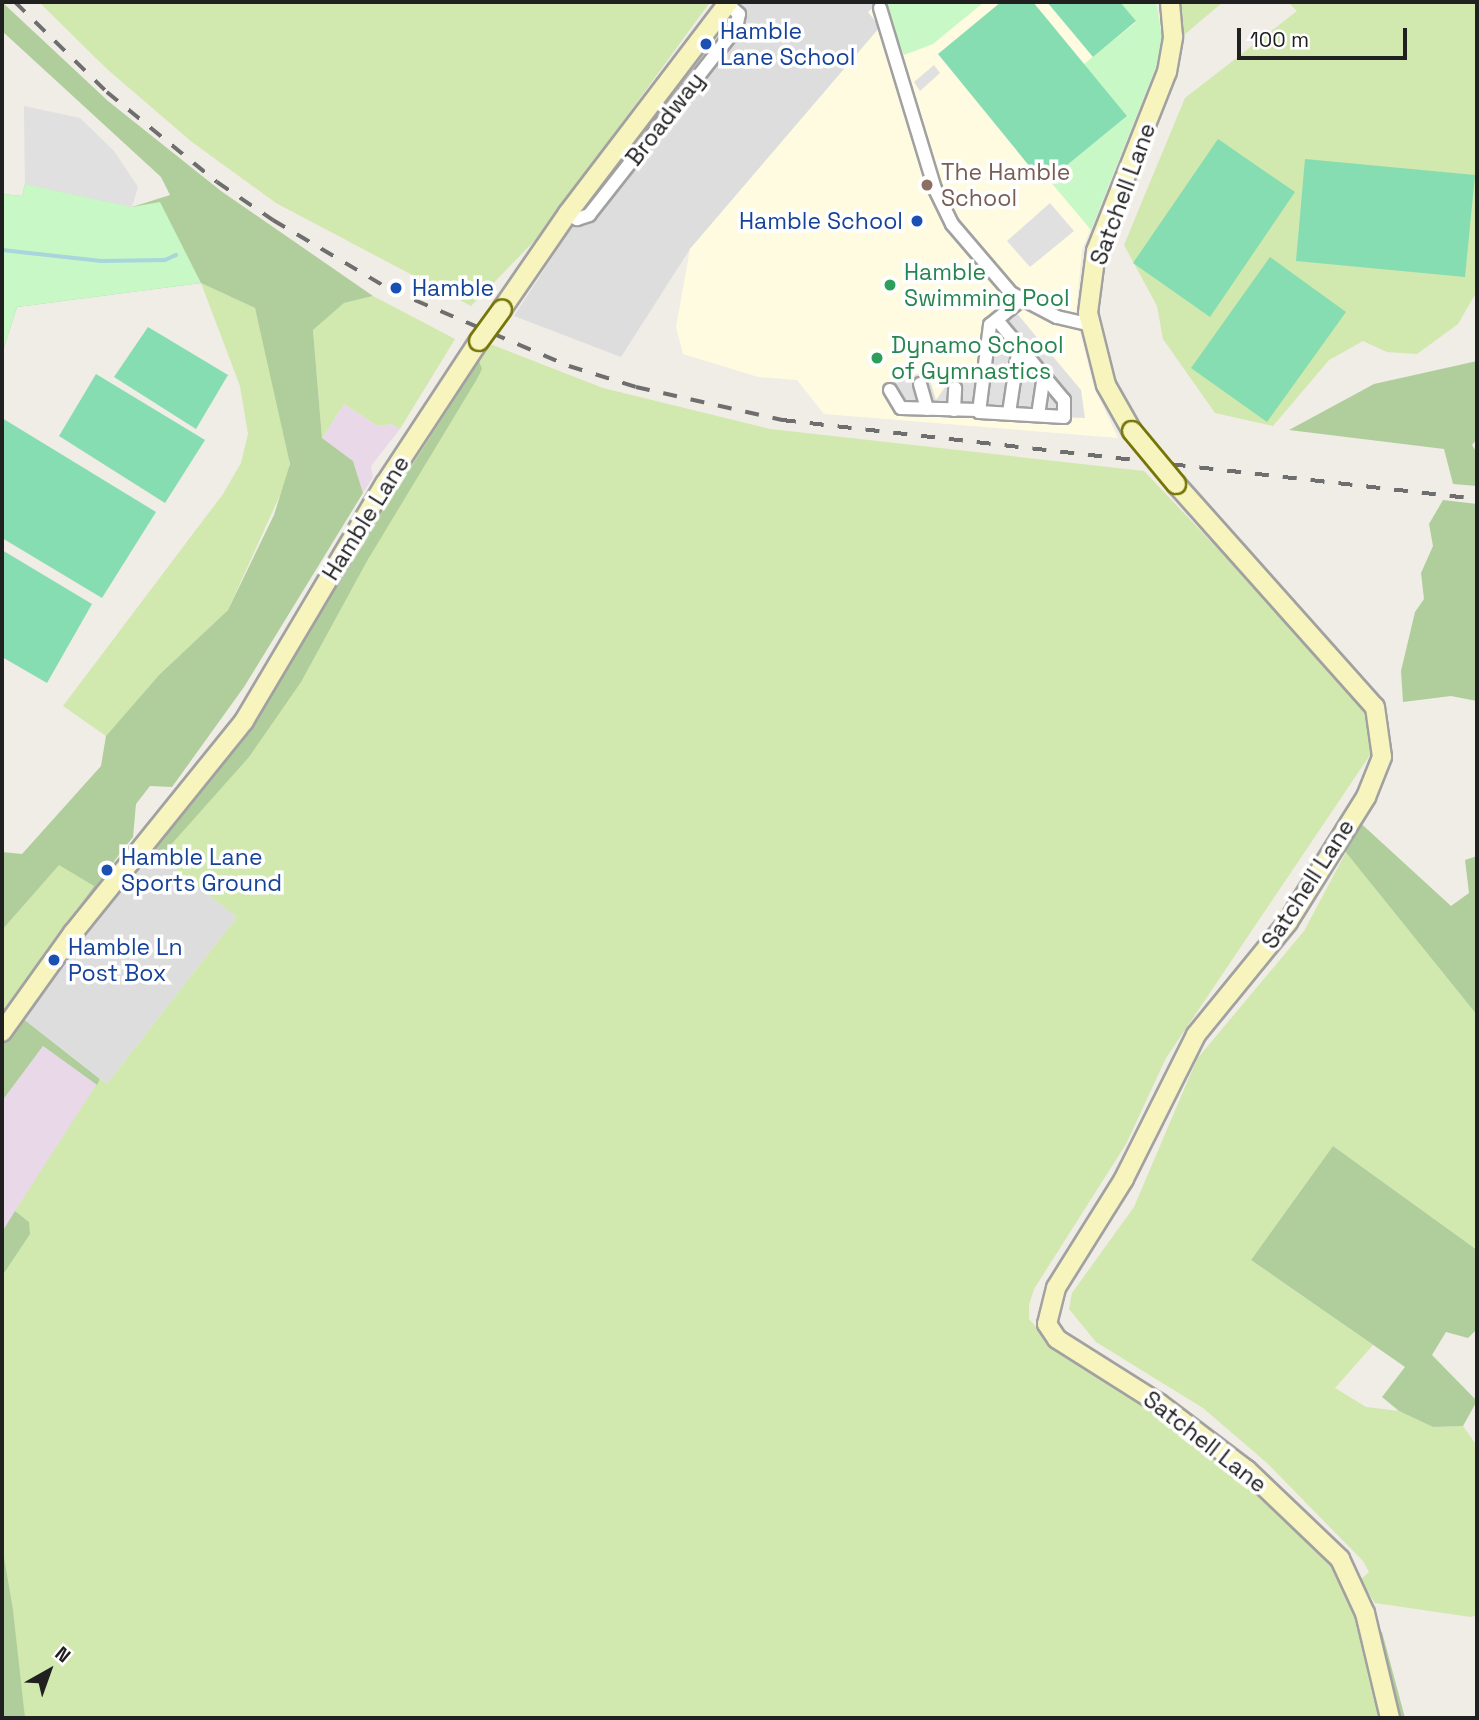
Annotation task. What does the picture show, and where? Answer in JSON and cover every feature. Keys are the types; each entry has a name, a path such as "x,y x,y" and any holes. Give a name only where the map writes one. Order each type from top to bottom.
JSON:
{"street":[{"name":"Satchell Lane","path":"1170,2 1173,37 1167,72 1096,251 1088,313 1107,385 1132,432 1375,707 1382,757 1366,797 1288,922 1196,1035 1124,1179 1056,1288 1047,1324 1057,1339 1160,1404 1247,1470 1340,1559 1365,1613 1390,1718"},
{"name":"Hamble Lane","path":"2,1032 73,933 244,720 385,484 479,341 568,214 728,3"},
{"path":"880,8 935,189 952,224 1021,300 1057,317 1091,325"},
{"path":"979,410 990,325 1021,300"},
{"path":"890,390 901,408 979,410 1064,417 1064,400 997,320"},
{"path":"1009,413 1018,346"},
{"path":"1038,415 1044,375"},
{"path":"920,384 927,409"},
{"path":"954,410 955,388"}],"shaded area":[{"path":"739,2 880,2 868,12 881,26 690,249 621,357 514,316 570,230 656,125 738,11"},
{"name":"The Hamble School","path":"880,2 1156,2 1164,47 1082,250 1076,316 1094,387 1118,438 824,414 797,380 758,377 683,354 676,327 690,249 880,27 868,12"},
{"path":"934,65 940,73 920,91 914,82"},
{"path":"24,106 80,118 114,151 138,187 132,207 25,184"},
{"path":"1050,203 1074,231 1030,267 1007,241"},
{"path":"1009,304 1081,390 1085,418 896,411 883,386 927,371 936,400 948,383 975,379 983,319"},
{"path":"344,404 378,426 391,424 400,429 371,466 373,477 363,493 353,461 322,438"},
{"path":"152,851 237,917 107,1084 22,1018"},
{"path":"43,1046 97,1085 2,1232 2,1101"}],"green space":[{"path":"2,2 108,101 221,191 373,296 344,303 313,330 322,438 353,461 363,493 244,687 172,787 150,786 136,804 133,837 115,860 22,1018 100,1079 97,1085 43,1046 2,1101 2,1013 94,886 59,865 2,930 2,852 22,854 101,766 106,736 159,675 228,610 274,515 290,464 255,308 201,283 17,307 2,354 2,194 22,196 25,184 132,207 170,195 161,177 2,31"},
{"path":"39,2 710,2 541,234 471,306 276,203 192,142 107,69"},
{"path":"883,2 984,2 933,44 904,55"},
{"path":"1001,2 1033,2 1127,116 1044,184 938,54"},
{"path":"1047,2 1120,2 1136,21 1093,57"},
{"path":"1120,2 1156,2 1164,47 1091,230 1049,180 1127,116 1084,64 1136,22"},
{"path":"1178,2 1223,2 1184,35"},
{"path":"1288,2 1477,2 1477,291 1458,324 1417,354 1387,352 1363,341 1329,360 1273,426 1215,413 1163,339 1157,306 1124,245 1185,98 1297,11"},
{"path":"1218,139 1295,192 1210,317 1133,263"},
{"path":"1305,159 1475,175 1465,277 1296,261"},
{"path":"25,184 132,207 160,202 201,283 17,307 2,354 2,194 22,196"},
{"path":"1270,257 1346,312 1267,422 1191,368"},
{"path":"201,283 255,308 290,448 289,475 228,610 159,675 106,736 63,706 223,494 241,463 248,434 240,386"},
{"path":"373,296 455,339 400,429 391,424 378,426 344,404 322,438 313,330 344,303"},
{"path":"148,327 228,375 196,429 114,377"},
{"path":"490,344 603,388 770,429 1144,471 1371,710 1374,749 1166,1058 1126,1144 1034,1289 1029,1305 1029,1319 1044,1336 1155,1406 1246,1476 1342,1570 1354,1595 1387,1718 2,1718 2,1247 29,1222 15,1211 100,1079 107,1084 237,917 152,851 198,795 258,706 428,434"},
{"path":"479,361 482,369 477,379 367,561 301,682 249,757 160,857 152,851 198,795 258,706"},
{"path":"1477,361 1477,439 1472,445 1477,453 1477,486 1453,484 1444,449 1289,430 1374,384"},
{"path":"96,374 205,440 165,503 59,436"},
{"path":"2,418 156,512 102,598 2,538"},
{"path":"1443,500 1477,504 1477,701 1451,696 1403,702 1401,671 1415,612 1424,599 1421,573 1433,546 1429,524"},
{"path":"2,550 92,604 47,683 2,657"},
{"path":"1355,818 1451,906 1469,893 1465,860 1477,856 1477,1015 1336,840"},
{"path":"1346,852 1477,1015 1477,1243 1474,1248 1333,1146 1251,1260 1373,1345 1335,1388 1366,1407 1399,1411 1433,1427 1463,1426 1477,1446 1477,1615 1471,1617 1375,1603 1360,1580 1369,1572 1363,1561 1267,1463 1203,1408 1096,1342 1069,1309 1072,1293 1134,1207 1197,1059 1304,931"},
{"path":"59,864 94,886 2,1013 2,930"},
{"path":"1333,1146 1477,1250 1477,1329 1468,1338 1446,1332 1432,1355 1477,1401 1463,1426 1433,1427 1399,1411 1382,1397 1405,1367 1251,1260"},
{"path":"15,1211 29,1222 30,1234 2,1276 2,1232"},
{"path":"2,1546 13,1610 25,1718 2,1718"},
{"path":"1359,1616 1382,1632 1405,1718 1379,1718 1356,1623"}],"waterway":[{"path":"2,250 101,261 165,260 176,255"}],"railway":[{"path":"15,2 107,92 217,182 273,220 389,289 569,366 636,387 782,420 1477,499"}],"place":[{"name":"Hamble Lane School","path":"706,44"},
{"name":"The Hamble School","path":"927,185"},
{"name":"Hamble School","path":"917,221"},
{"name":"Hamble Swimming Pool","path":"890,285"},
{"name":"Hamble","path":"396,288"},
{"name":"Dynamo School of Gymnastics","path":"877,358"},
{"name":"Hamble Lane Sports Ground","path":"107,870"},
{"name":"Hamble Ln Post Box","path":"54,960"}]}
